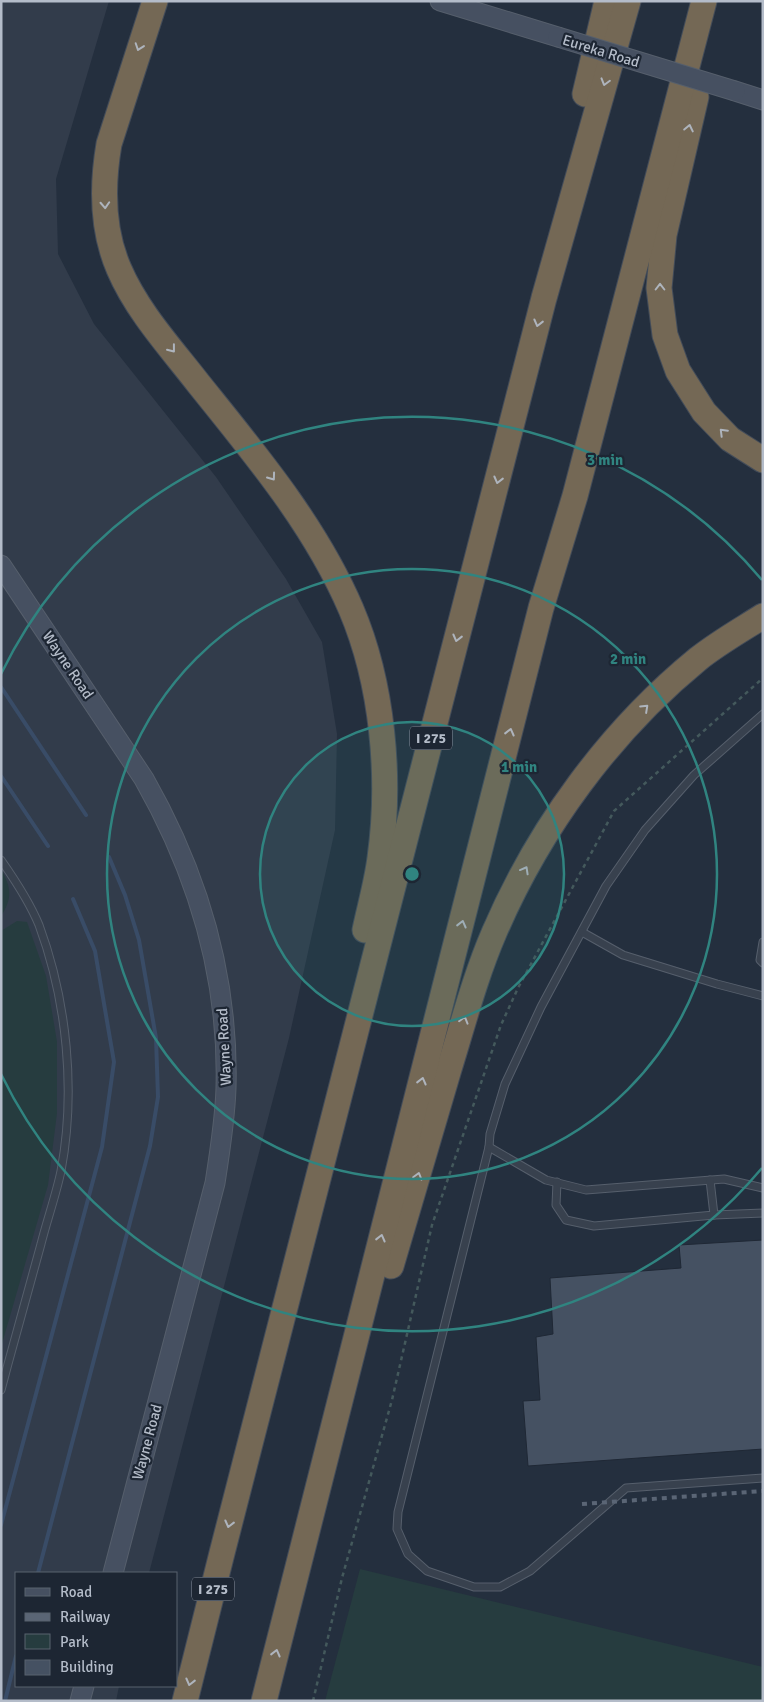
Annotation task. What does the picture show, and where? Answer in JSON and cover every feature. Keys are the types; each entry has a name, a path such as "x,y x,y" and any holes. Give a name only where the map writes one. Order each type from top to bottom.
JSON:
{"highway":[{"path":"155,1 109,144 105,166 106,222 118,266 136,302 260,461 300,517 329,564 352,611 368,660 382,726 386,792 380,858 366,930 271,1312 241,1477"},
{"path":"544,298 565,176 607,1"},
{"name":"I 275","path":"185,1701 544,298 628,1"},
{"path":"264,1701 541,608 575,496 704,1"},
{"path":"716,1 664,235 659,288 665,335 678,371 704,412 730,439 763,460"},
{"path":"317,1489 378,1309 474,986 494,933 523,873 549,828 587,774 640,712 699,658 763,616"}],"main road":[{"name":"Eureka Road","path":"440,1 763,100"},
{"name":"Wayne Road","path":"1,565 158,802 182,853 200,902 211,941 221,995 226,1058 226,1088 224,1120 215,1183 113,1572"},
{"path":"80,1701 84,1687"}],"lane":[{"path":"763,714 694,775 645,830 606,886 541,1007 505,1084 490,1134 489,1148 398,1512 397,1529 408,1554 427,1571 474,1587 500,1587 530,1571 626,1488 763,1478"},
{"path":"1,860 13,876 38,924 49,959 59,1001 66,1046 69,1097 61,1171 1,1390"},
{"path":"582,932 623,955 763,996"},
{"path":"763,942 760,960 763,963"},
{"path":"489,1148 546,1180 586,1190 724,1179 763,1188"},
{"path":"710,1180 714,1215"},
{"path":"557,1182 556,1205 566,1220 594,1226 714,1215 763,1213"}],"shaded area":[{"path":"1,1 109,1 56,179 58,254 94,324 216,477 286,579 322,642 337,734 335,830 289,1038 149,1572 15,1572 15,1687 119,1687 116,1701 1,1701"}],"green space":[{"path":"1,869 9,887 9,898 1,916"},
{"path":"17,921 27,922 46,976 57,1042 57,1113 48,1185 1,1347 1,931"},
{"path":"360,1569 763,1667 763,1701 325,1701"}],"building":[{"path":"763,1240 763,1449 528,1466 523,1401 540,1400 536,1337 553,1334 550,1278 681,1268 679,1245"}],"waterway":[{"path":"1,687 86,815"},
{"path":"1,776 48,846"},
{"path":"38,1572 150,1146 158,1097 156,1038 139,940 125,895 109,857"},
{"path":"1,1525 102,1147 114,1062 95,951 73,899"},
{"path":"5,1701 15,1660"}],"railway":[{"path":"582,1504 763,1491"}]}
